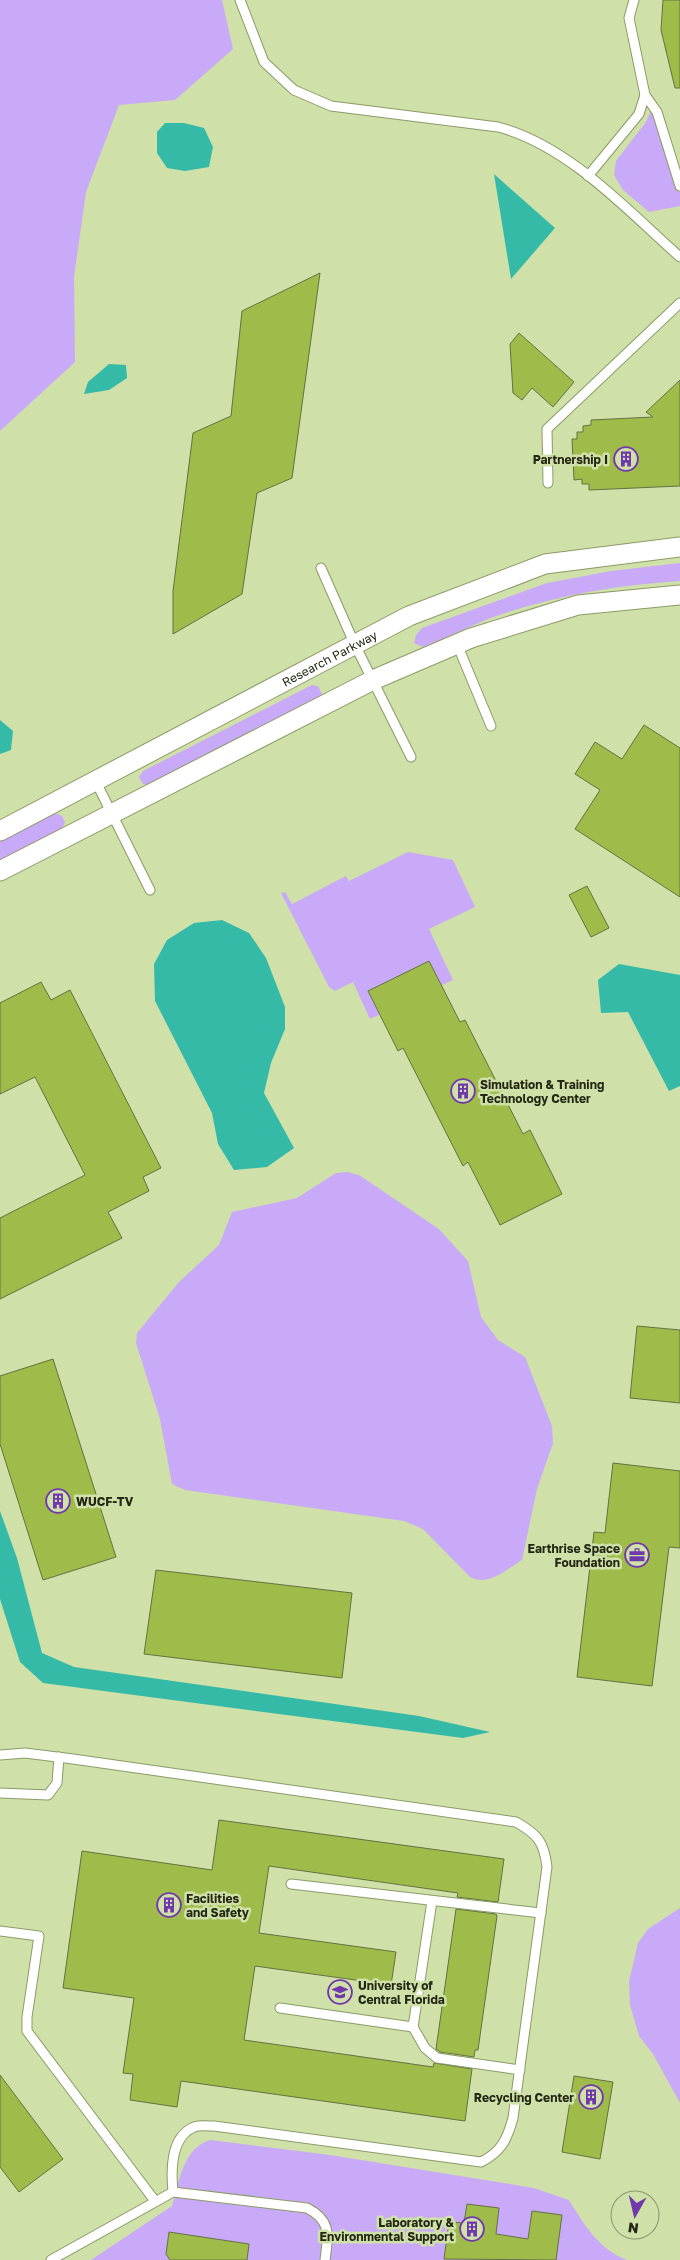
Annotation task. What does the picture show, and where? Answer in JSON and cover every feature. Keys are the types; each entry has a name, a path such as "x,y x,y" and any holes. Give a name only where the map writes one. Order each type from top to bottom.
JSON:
{"street":[{"name":"Research Parkway","path":"0,831 409,616 545,564 680,547"},
{"path":"0,872 373,680 457,644 578,605 680,596"}],"lane":[{"path":"240,0 264,62 294,90 331,106 498,127 521,133 588,176 680,256"},
{"path":"634,0 630,18 645,95 657,112 680,186"},
{"path":"588,176 639,114 645,95"},
{"path":"548,482 546,429 680,303"},
{"path":"321,568 355,645 411,757"},
{"path":"457,644 491,726"},
{"path":"96,782 150,890"},
{"path":"0,1754 25,1753 59,1757 516,1822 534,1832 545,1850 547,1866 513,2118 507,2139 494,2155 480,2162 214,2126 194,2127 180,2139 173,2159 173,2192"},
{"path":"0,1793 48,1795 57,1784 59,1757"},
{"path":"291,1884 541,1913"},
{"path":"432,1901 413,2027 425,2048 437,2058 520,2070"},
{"path":"0,1931 39,1936 27,2017 27,2030 155,2201"},
{"path":"280,2008 413,2027"},
{"path":"51,2260 173,2192 306,2208 321,2217 328,2232 325,2260"}],"shaded area":[{"path":"0,0 222,0 233,49 175,100 119,105 86,192 74,277 75,362 0,431"},
{"path":"653,106 680,186 680,206 649,212 623,190 614,175 616,161 646,122"},
{"path":"680,563 680,581 636,585 571,595 497,616 423,647 414,643 416,635 422,628 547,583 611,571"},
{"path":"312,685 318,686 322,694 318,701 151,785 143,784 139,777 143,771"},
{"path":"55,813 62,816 65,822 62,829 0,860 0,841"},
{"path":"408,852 453,860 475,907 429,929 453,980 370,1019 353,982 335,991 329,987 281,893 285,892 292,904 346,876 349,881"},
{"path":"347,1172 359,1175 439,1229 468,1261 481,1317 498,1340 525,1357 552,1426 553,1443 537,1489 522,1560 497,1576 484,1580 470,1577 423,1529 404,1521 185,1490 172,1484 160,1419 136,1343 137,1333 179,1282 219,1245 232,1212 297,1198 336,1173"},
{"path":"680,1908 680,2103 653,2054 639,2036 630,2005 629,1981 638,1943 648,1929"},
{"path":"210,2140 330,2155 534,2188 569,2200 594,2236 617,2256 627,2260 91,2260 172,2206 180,2177 188,2158 201,2144"}],"water":[{"path":"165,123 184,123 204,128 213,147 209,167 185,171 167,168 157,153 157,132"},
{"path":"494,174 555,228 511,279"},
{"path":"109,364 126,365 127,378 109,390 84,394 88,382"},
{"path":"0,720 13,731 11,750 0,754"},
{"path":"222,920 249,933 266,958 285,1007 285,1029 271,1063 264,1093 294,1148 267,1167 234,1170 218,1144 212,1113 155,1001 154,964 167,940 194,923"},
{"path":"619,964 680,975 680,1086 669,1091 628,1012 601,1013 598,980"},
{"path":"0,1511 17,1558 42,1653 74,1667 419,1716 490,1732 463,1738 43,1683 20,1662 0,1599"}],"building":[{"path":"663,0 680,0 680,88 675,88 661,30"},
{"path":"320,273 292,478 257,493 242,594 173,634 173,591 193,433 231,416 242,311"},
{"path":"519,333 574,382 553,407 532,388 522,400 513,393 510,344"},
{"name":"Partnership I","path":"680,380 680,486 589,490 589,484 582,484 582,479 574,480 572,439 577,439 577,432 583,432 583,426 591,425 591,420 653,417 646,412"},
{"path":"644,725 680,748 680,897 575,829 600,790 575,774 595,742 622,759"},
{"path":"587,886 609,928 591,937 569,895"},
{"name":"Simulation & Training Technology Center","path":"429,961 460,1022 465,1020 523,1134 530,1130 562,1194 500,1225 468,1162 463,1166 403,1048 398,1051 368,991"},
{"path":"41,982 51,1000 70,990 161,1168 143,1177 149,1191 108,1212 122,1238 0,1299 0,1218 85,1175 35,1077 0,1094 0,1003"},
{"path":"637,1326 680,1330 680,1403 630,1398"},
{"name":"WUCF-TV","path":"53,1359 116,1557 43,1580 0,1444 0,1376"},
{"path":"613,1463 680,1471 680,1548 669,1547 652,1686 577,1677 594,1532 605,1533"},
{"path":"156,1570 352,1593 342,1678 144,1654"},
{"path":"219,1820 504,1859 498,1902 457,1897 458,1893 269,1866 259,1933 396,1952 391,1985 255,1966 244,2040 433,2067 434,2063 472,2069 465,2121 181,2081 177,2107 130,2100 133,2074 123,2073 134,1998 63,1988 82,1851 212,1870"},
{"path":"456,1909 496,1914 497,1916 478,2050 475,2050 474,2057 440,2052 436,2049"},
{"path":"0,2075 63,2159 19,2192 0,2167"},
{"path":"574,2076 613,2082 600,2159 562,2152"},
{"name":"Laboratory & Environmental Support","path":"467,2204 499,2208 496,2234 528,2239 532,2211 562,2215 556,2260 444,2259 449,2222 464,2223"},
{"path":"169,2232 249,2244 247,2260 170,2260 166,2254"}],"place":[{"name":"Partnership I","path":"626,459"},
{"name":"Simulation & Training Technology Center","path":"463,1091"},
{"name":"WUCF-TV","path":"58,1501"},
{"name":"Earthrise Space Foundation","path":"637,1555"},
{"name":"Facilities and Safety","path":"169,1905"},
{"name":"University of Central Florida","path":"340,1992"},
{"name":"Recycling Center","path":"591,2097"},
{"name":"Laboratory & Environmental Support","path":"472,2229"}]}
